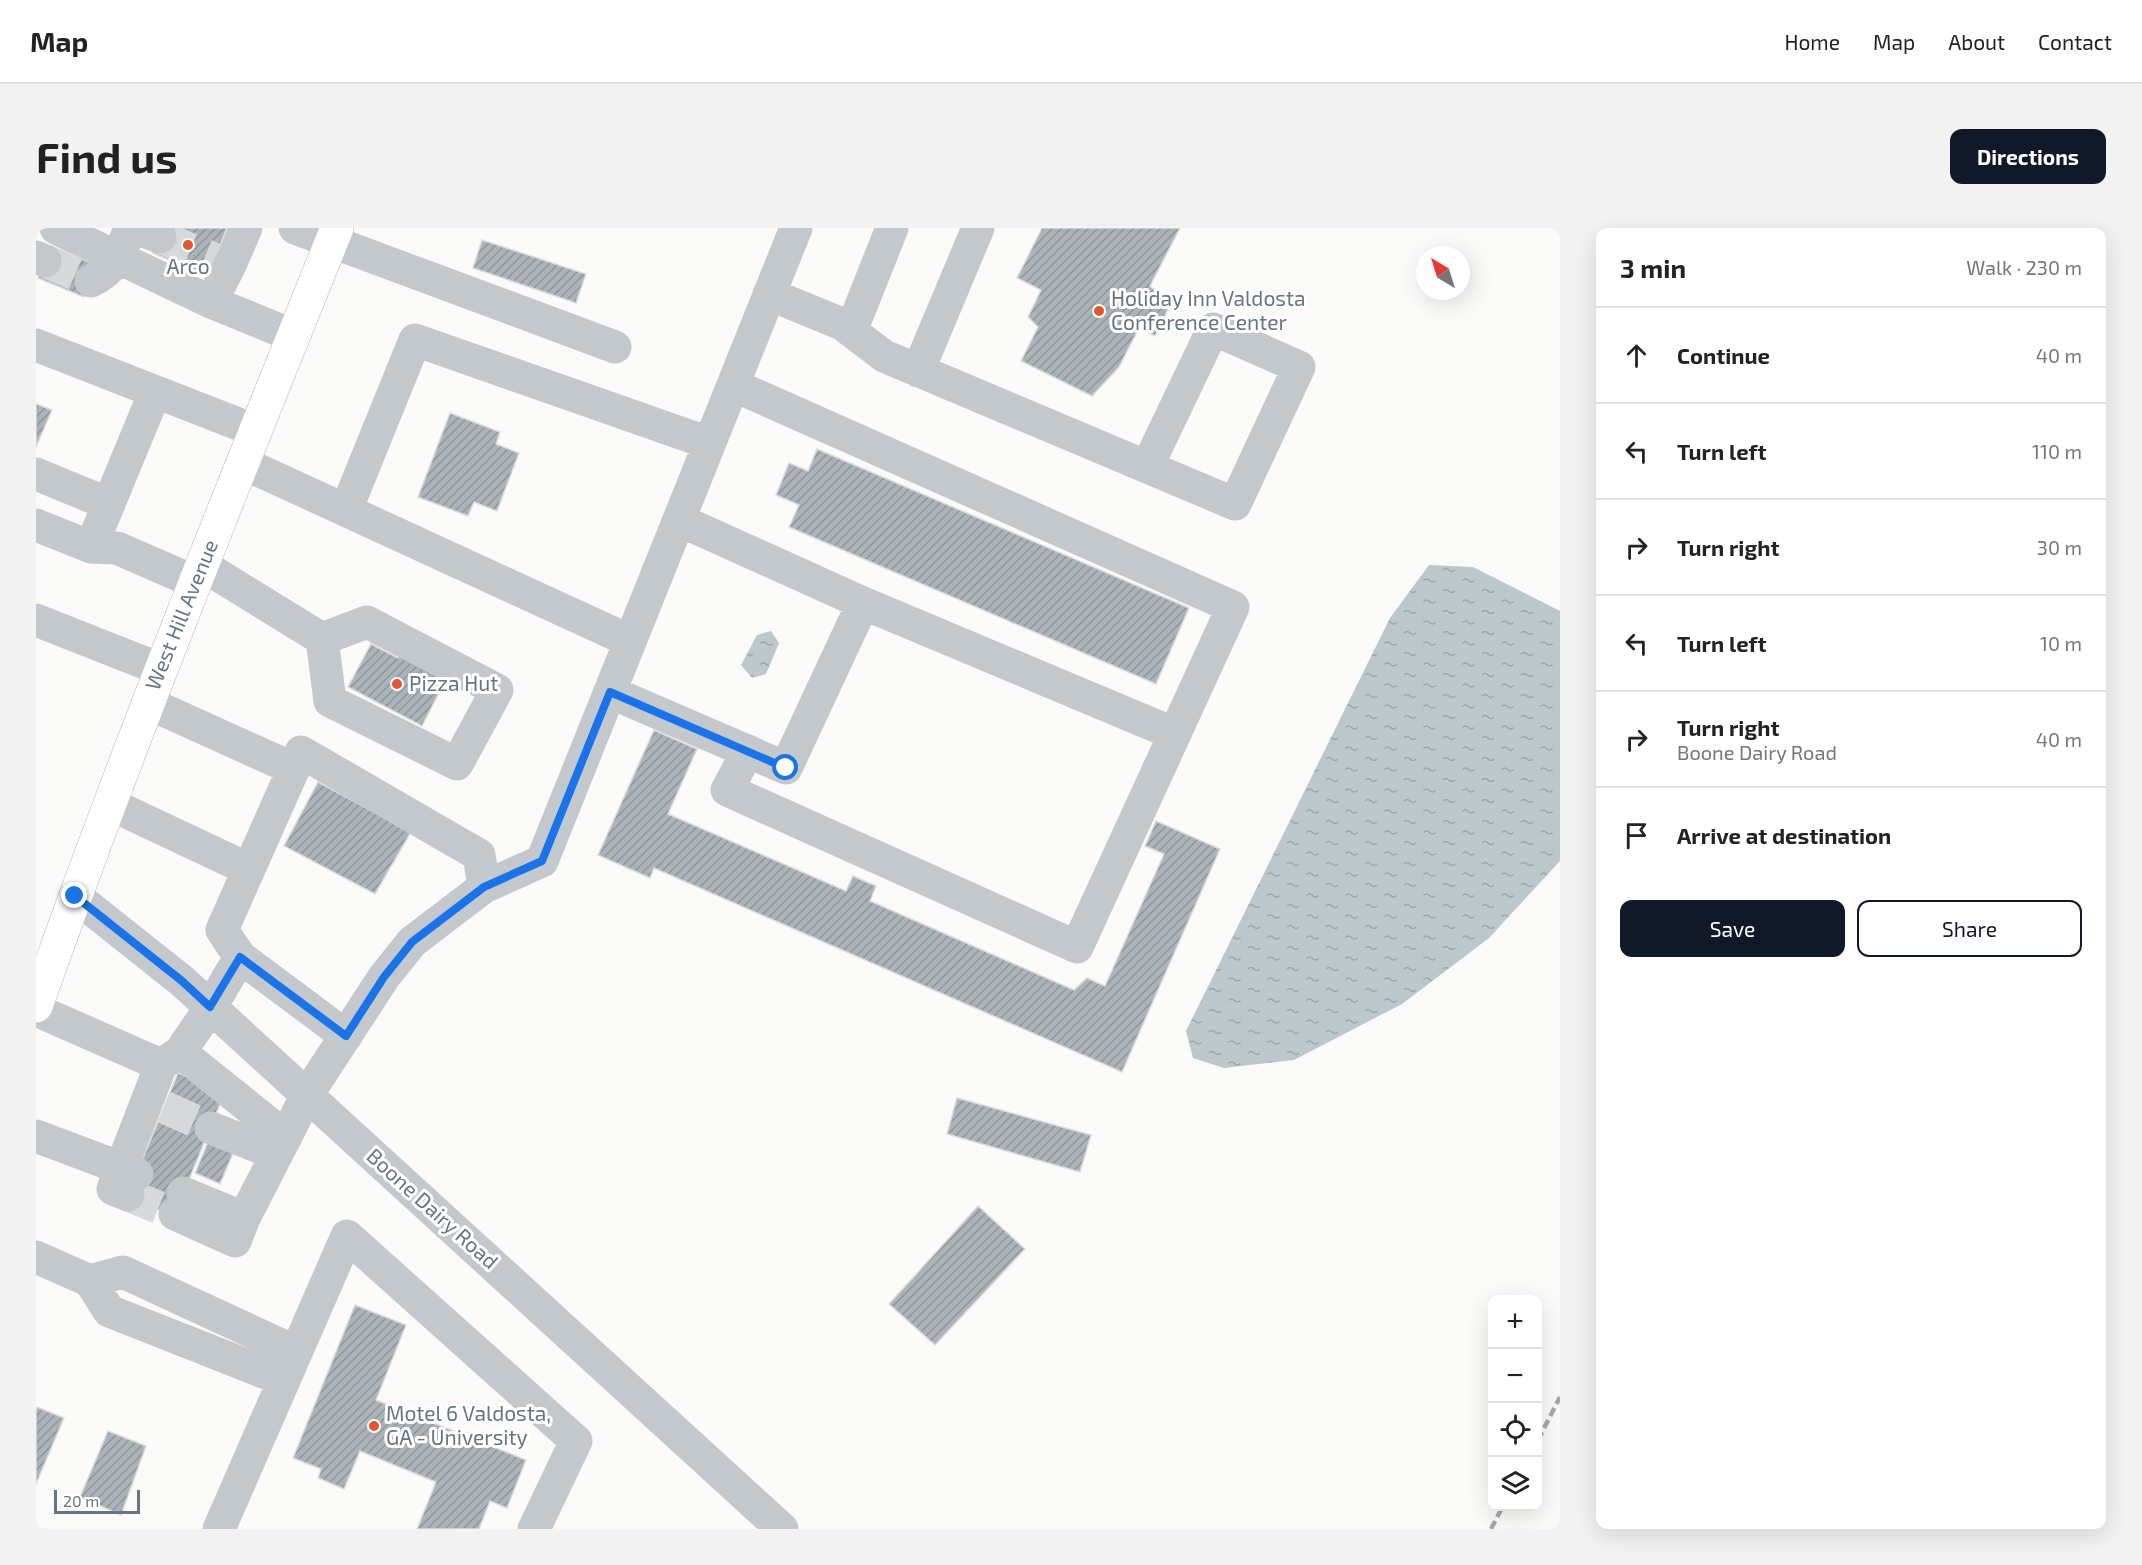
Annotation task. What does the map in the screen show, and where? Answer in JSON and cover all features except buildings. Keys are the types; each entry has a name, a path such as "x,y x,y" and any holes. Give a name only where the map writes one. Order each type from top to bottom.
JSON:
{"highway":[{"name":"West Hill Avenue","path":"36,1007 160,669 334,235"}],"street":[{"path":"56,228 136,238 211,302 294,336"},
{"path":"211,302 222,262 246,228"},
{"path":"295,228 334,235 615,347"},
{"path":"179,1204 244,1218 307,1095 384,977 412,942 484,887 542,861 796,228"},
{"path":"851,331 892,228"},
{"path":"918,371 978,228"},
{"path":"91,281 102,276 136,238"},
{"path":"769,294 842,324 884,356 1235,504 1299,367 1213,329 1148,466"},
{"path":"346,510 415,340 710,443"},
{"path":"36,345 256,431"},
{"path":"733,385 1233,607 1077,947 727,790 748,751"},
{"path":"92,548 155,392"},
{"path":"243,463 630,641"},
{"path":"36,474 109,504"},
{"path":"679,520 863,603 1175,734"},
{"path":"36,525 92,548 117,548 199,574 322,639 367,622 497,690 457,764 330,701 322,639"},
{"path":"610,692 786,768 863,603"},
{"path":"36,620 160,669"},
{"path":"148,703 294,769"},
{"path":"346,1036 240,957 222,930 301,752 479,855 484,887"},
{"path":"110,804 248,868"},
{"name":"Boone Dairy Road","path":"75,896 182,981 782,1529"},
{"path":"36,1136 129,1179 170,1058 210,1007 240,957"},
{"path":"36,1007 170,1058 281,1146"},
{"path":"211,1128 281,1146"},
{"path":"219,1529 347,1236 576,1441 534,1529"},
{"path":"36,1257 90,1281 109,1311 290,1366"}],"water":[{"path":"1429,565 1473,567 1560,611 1560,861 1489,938 1402,1004 1294,1060 1224,1068 1193,1058 1186,1031 1390,618"},
{"path":"771,631 779,643 766,674 752,678 741,665 757,635"}],"tunnel":[{"path":"160,237 214,259"},
{"path":"45,261 91,281"},
{"path":"164,1107 211,1128"},
{"path":"128,1195 175,1214"}],"railway":[{"path":"1542,1432 1560,1397"},
{"path":"1491,1529 1500,1511"}],"place":[{"name":"Arco","path":"188,245"},
{"name":"Holiday Inn Valdosta Conference Center","path":"1099,311"},
{"name":"Pizza Hut","path":"397,684"},
{"name":"Motel 6 Valdosta, GA - University","path":"374,1426"}],"route":[{"path":"75,896 182,981 210,1007 240,957 346,1036 384,977 412,942 484,887 542,861 610,692 786,768"}]}
